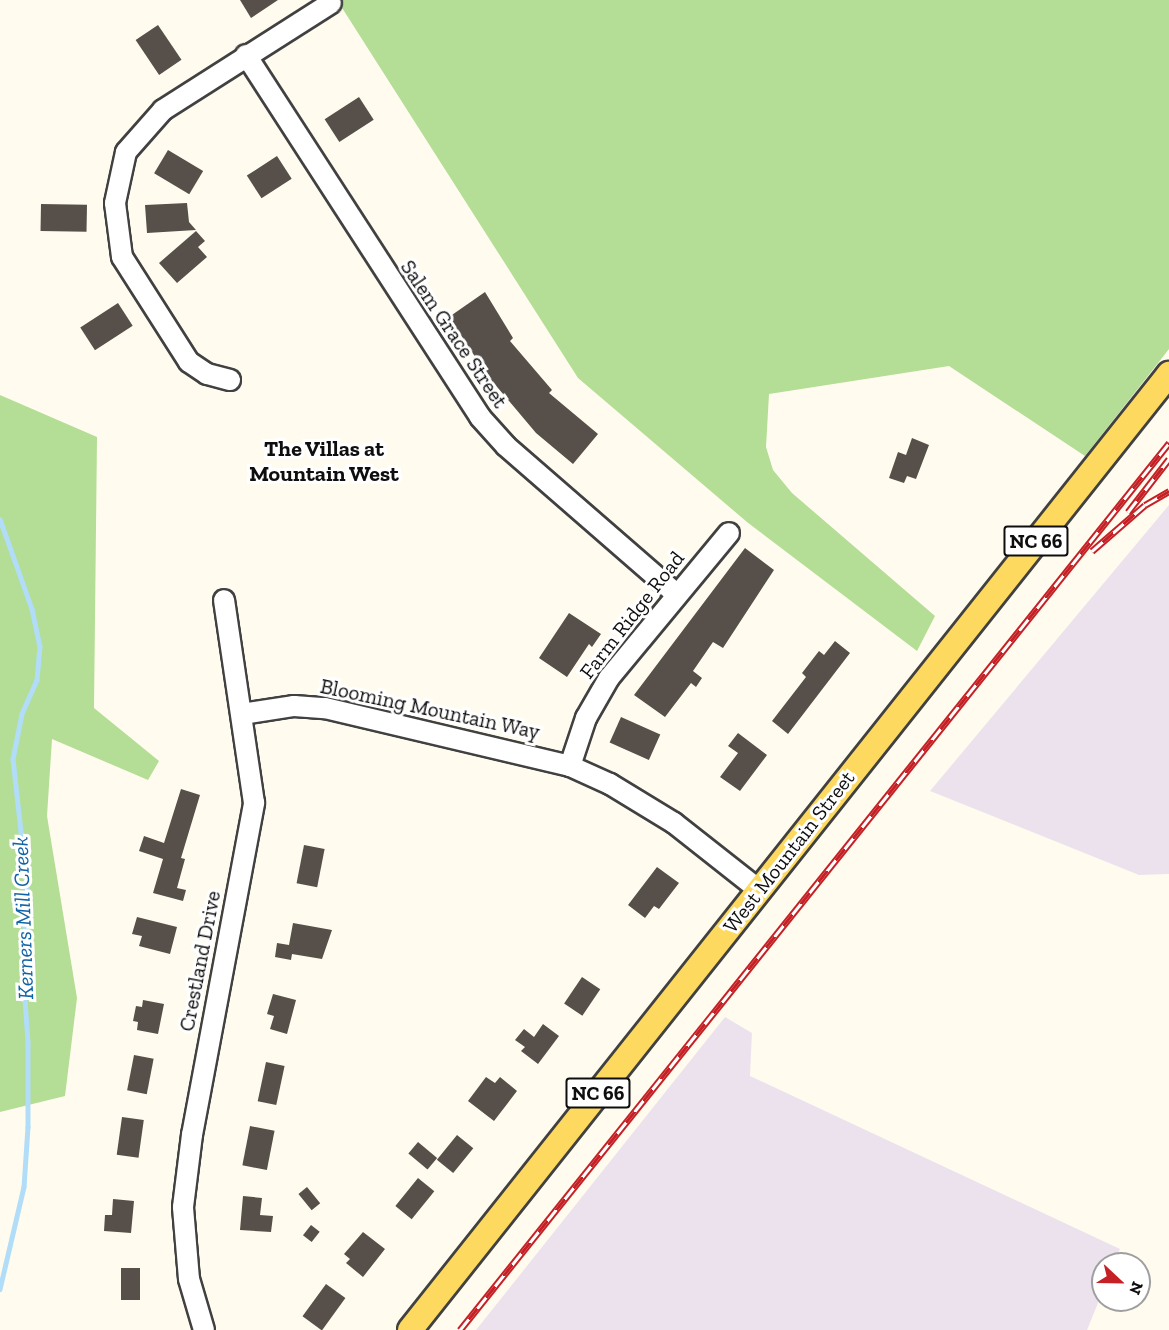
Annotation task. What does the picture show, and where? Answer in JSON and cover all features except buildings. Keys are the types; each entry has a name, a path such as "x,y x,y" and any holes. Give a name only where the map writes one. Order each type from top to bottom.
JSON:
{"main road":[{"name":"West Mountain Street","path":"410,1330 1169,374"}],"street":[{"path":"230,380 207,374 189,362 122,256 115,203 126,152 163,110 246,55 331,3"},
{"name":"Salem Grace Street","path":"246,55 480,417 506,446 676,594"},
{"name":"Farm Ridge Road","path":"570,766 586,718 609,678 676,594 729,533"},
{"name":"Crestland Drive","path":"204,1330 189,1279 183,1207 192,1135 254,803 224,600"},
{"name":"Blooming Mountain Way","path":"242,714 294,706 325,708 570,766 610,784 674,823 759,890"}],"shaded area":[{"path":"1169,505 1169,874 1139,875 930,791"},
{"path":"725,1017 752,1033 750,1076 1120,1249 1119,1252 1091,1252 1091,1312 1094,1312 1087,1330 476,1330"}],"green space":[{"path":"337,0 1169,0 1169,349 1085,456 949,366 769,394 766,447 773,470 792,493 935,616 917,651 747,522 578,378"},
{"path":"0,395 97,437 94,708 159,761 148,780 52,739 47,816 77,998 65,1096 0,1112"}],"waterway":[{"name":"Kerners Mill Creek","path":"0,519 32,609 40,646 37,680 22,714 13,759 27,885 23,972 28,1041 28,1127 24,1187 0,1289"}],"railway":[{"path":"460,1330 1169,443"},
{"path":"1128,512 1169,459"},
{"path":"1092,551 1145,505 1169,491"}],"district":[{"name":"The Villas at Mountain West","path":"324,461"}]}
